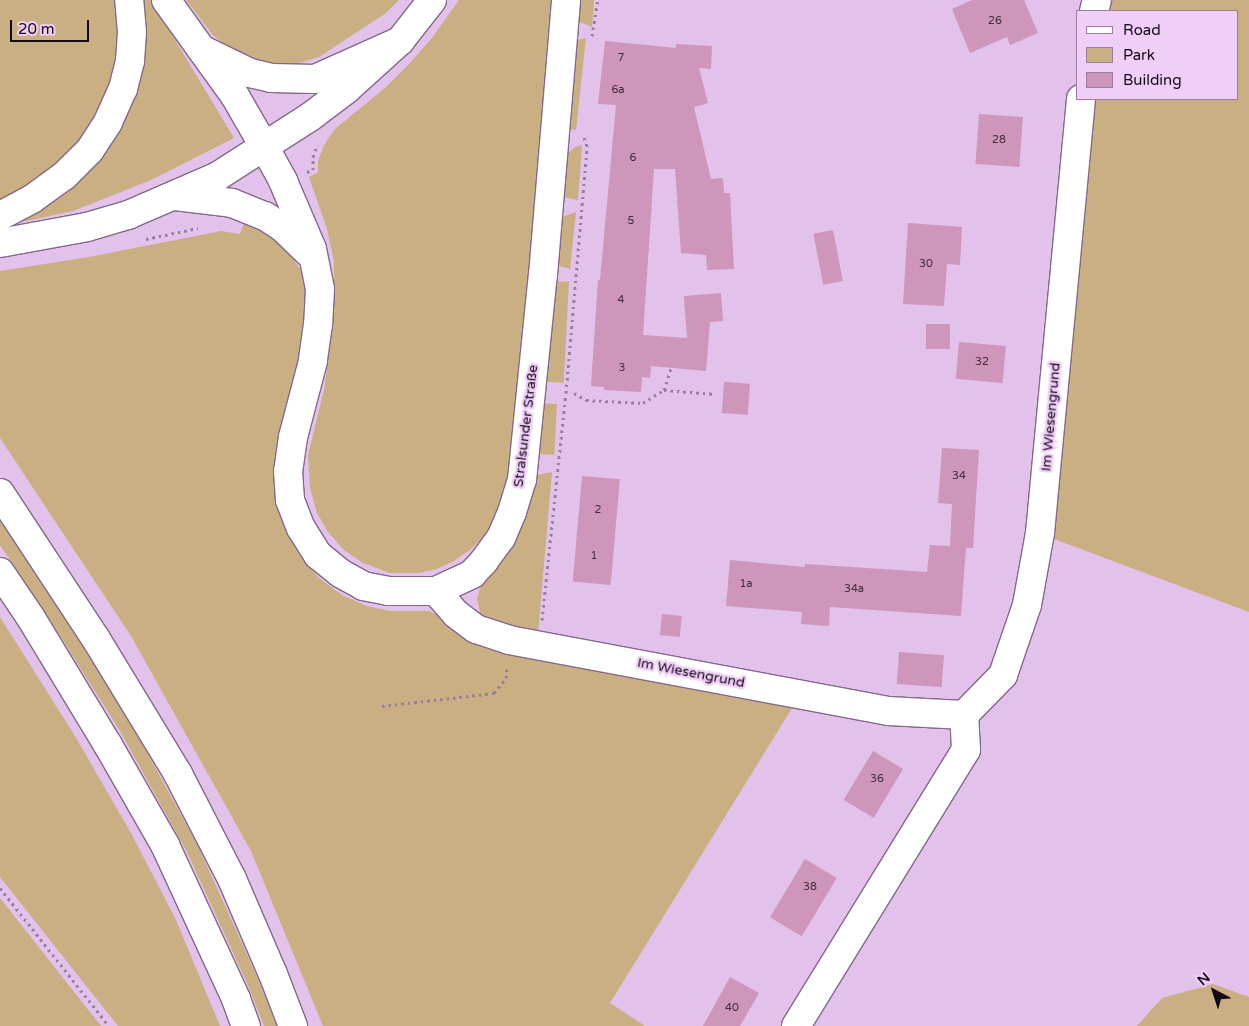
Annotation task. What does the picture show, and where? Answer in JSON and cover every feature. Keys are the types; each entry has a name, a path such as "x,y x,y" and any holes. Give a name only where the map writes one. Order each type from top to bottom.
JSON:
{"main road":[{"path":"0,216 32,199 64,176 90,150 108,122 123,89 130,61 132,32 129,0"},
{"name":"Stralsunder Straße","path":"166,0 235,96 265,148 298,213 314,257 320,290 318,324 313,361 293,437 288,470 290,500 301,528 318,555 340,573 363,586 388,591 436,591 472,574 501,538 522,480 543,275 566,0"},
{"path":"0,243 20,241 87,227 128,215 218,176 265,148 347,89 400,41 432,0"},
{"path":"201,49 250,72 271,78 315,79 400,41"},
{"name":"Im Wiesengrund","path":"436,591 456,614 476,629 509,640 888,711 964,716 1003,675 1027,605 1040,533 1081,100"},
{"path":"175,196 232,204 265,216 282,227 314,257"},
{"path":"0,493 96,639 178,774 232,880 273,974 292,1026"},
{"path":"0,572 37,627 165,845 236,999 246,1026"},
{"path":"796,1026 966,750 964,716"}],"path":[{"path":"592,38 598,0"},
{"path":"540,645 566,393 587,146 581,128"},
{"path":"664,390 671,368"},
{"path":"574,393 586,400 643,403 664,390 716,394"},
{"path":"382,706 494,693 506,678 509,640"},
{"path":"0,888 109,1026"}],"green space":[{"path":"0,0 117,0 119,44 113,78 100,113 82,142 61,163 0,204"},
{"path":"141,0 151,0 234,138 151,180 73,211 22,222 76,183"},
{"path":"186,0 399,0 386,13 319,57 289,66 250,60 228,48 213,35"},
{"path":"459,0 558,0 506,498 488,532 471,549 454,561 437,569 418,573 390,573 363,563 344,550 328,532 317,513 310,488 308,455 324,390 334,318 334,261 327,229 309,177 318,172 318,161 324,145 335,129 385,88 410,63 432,38"},
{"path":"577,0 594,0 592,27 575,20"},
{"path":"1107,0 1249,0 1249,612 1046,536 1088,100 1239,100 1239,10 1104,10"},
{"path":"586,38 576,130 565,128 573,41"},
{"path":"582,145 578,200 558,196 562,159 575,147"},
{"path":"576,212 570,269 552,264 556,219"},
{"path":"244,223 268,235 288,250 303,274 310,306 276,497 284,523 298,553 319,578 342,595 367,606 390,611 429,611 497,647 797,700 610,1003 645,1026 323,1026 251,851 131,636 0,438 0,271 89,257 221,231 240,234"},
{"path":"551,281 569,282 564,383 546,382"},
{"path":"539,403 557,404 554,455 536,454"},
{"path":"552,472 538,634 492,625 480,613 477,599 481,585 500,565 513,546 523,522 533,476"},
{"path":"0,520 53,599 132,725 198,846 277,1026 264,1026 247,983 187,852 120,731 42,607 0,545"},
{"path":"0,617 75,736 131,833 176,920 220,1026 118,1026 0,877"},
{"path":"0,898 101,1026 0,1026"},
{"path":"1213,984 1249,997 1249,1026 1137,1026 1162,998"}],"building":[{"path":"972,0 1024,0 1038,33 1010,45 1007,37 970,53 952,9"},
{"path":"605,41 676,48 676,44 712,46 711,69 699,68 708,103 694,107 711,179 723,178 724,193 730,193 734,269 707,270 706,255 681,253 675,169 654,169 643,335 687,338 684,296 721,293 723,321 710,322 706,371 651,366 650,378 642,377 641,392 604,390 604,387 591,386 598,280 600,280 616,105 598,104"},
{"path":"979,114 1023,117 1019,167 976,164"},
{"path":"908,223 962,227 960,265 947,264 944,306 903,304"},
{"path":"833,230 843,281 823,285 813,234"},
{"path":"926,324 950,324 950,349 926,349"},
{"path":"959,342 1006,346 1003,383 956,379"},
{"path":"724,382 750,384 748,415 722,413"},
{"path":"942,448 979,450 973,548 966,548 961,616 830,607 829,626 801,624 802,612 726,606 730,560 805,567 805,564 927,572 930,545 950,546 952,504 938,503"},
{"path":"582,476 620,479 611,585 573,582"},
{"path":"662,614 682,616 680,637 660,635"},
{"path":"899,652 944,655 942,687 897,684"},
{"path":"873,751 903,769 874,818 844,800"},
{"path":"805,859 837,878 802,936 770,917"},
{"path":"730,977 759,993 740,1026 703,1026"}]}
